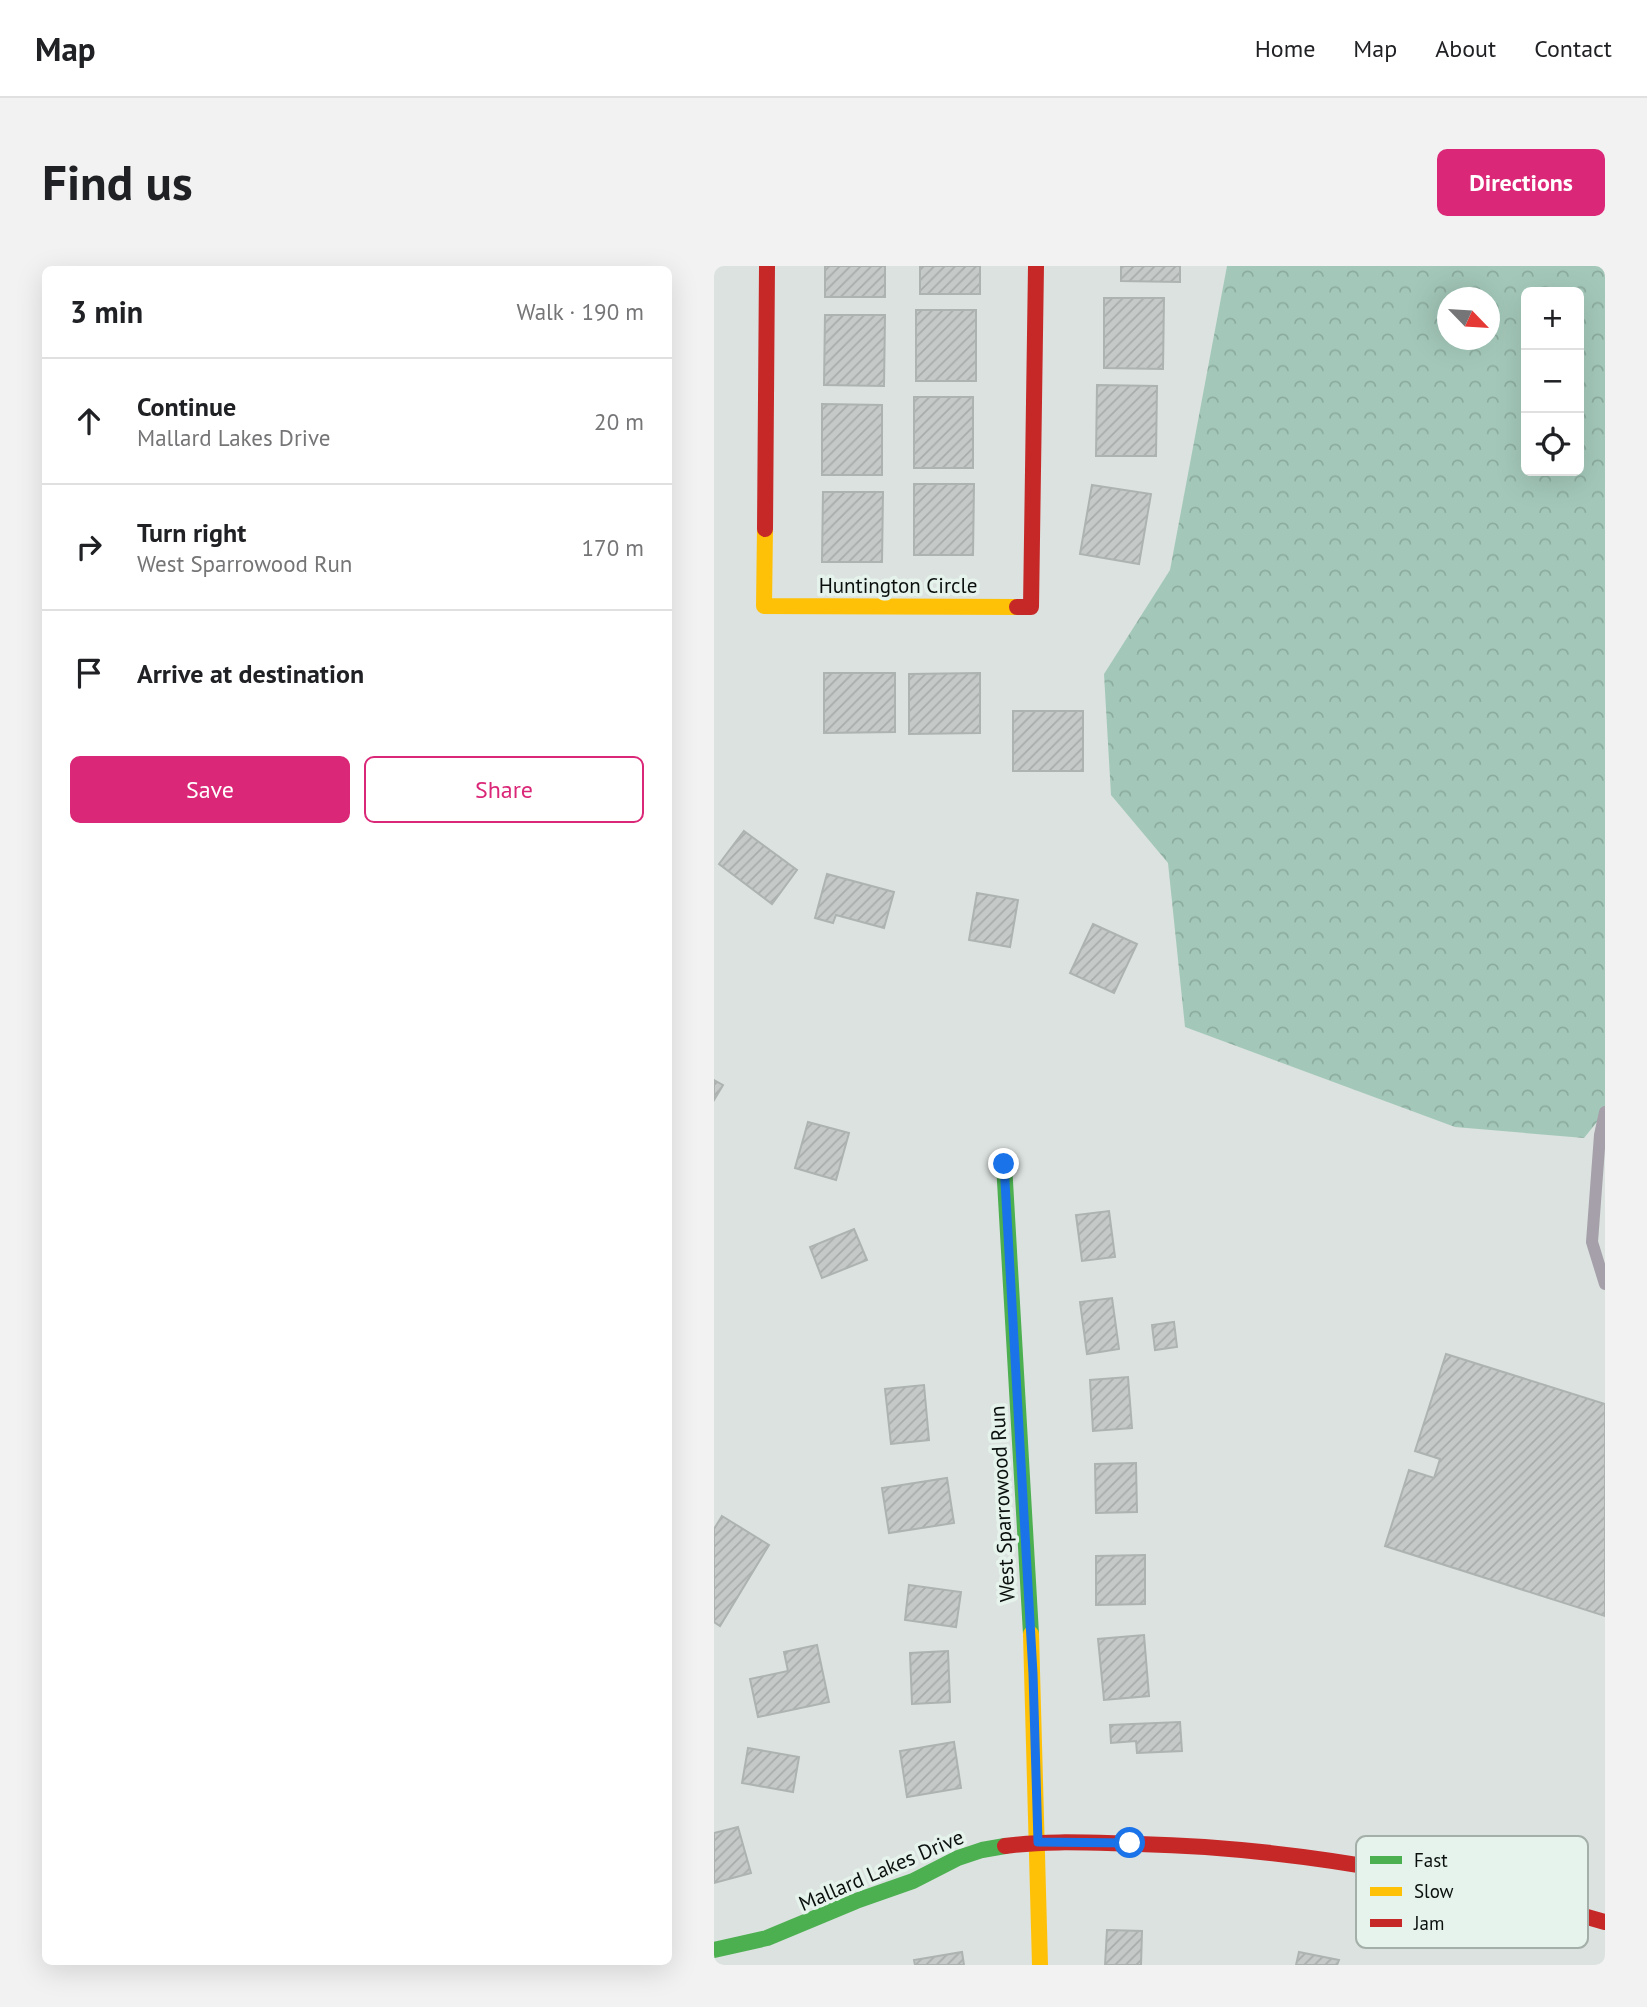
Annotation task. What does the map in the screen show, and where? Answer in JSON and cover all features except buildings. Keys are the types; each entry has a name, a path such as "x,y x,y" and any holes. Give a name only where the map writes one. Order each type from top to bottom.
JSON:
{"street":[{"name":"Huntington Circle","path":"767,266 764,606 1031,607 1036,266"},
{"name":"West Sparrowood Run","path":"1004,1164 1033,1674 1040,1965"},
{"name":"Mallard Lakes Drive","path":"714,1950 738,1947 786,1932 849,1903 912,1881 964,1855 997,1847 1038,1842 1130,1843 1223,1848 1356,1865"},
{"name":"Mallard Lakes Drive","path":"1588,1917 1605,1922"}],"lane":[{"path":"1605,1112 1600,1135 1592,1242 1605,1284"}],"green space":[{"path":"1227,266 1605,266 1605,1112 1584,1138 1455,1127 1185,1027 1168,863 1111,795 1104,674 1170,570"}],"traffic: fast":[{"path":"1004,1164 1031,1634"},
{"path":"714,1950 767,1938 913,1881 958,1858 1005,1846"}],"traffic: slow":[{"path":"765,529 764,606 1017,607"},
{"path":"1031,1634 1040,1965"}],"traffic: jam":[{"path":"765,529 767,266"},
{"path":"1017,607 1031,607 1036,266"},
{"path":"1005,1846 1055,1842 1198,1847 1356,1865"},
{"path":"1588,1917 1605,1922"}],"route":[{"path":"1004,1164 1033,1674 1038,1842 1130,1843"}]}
